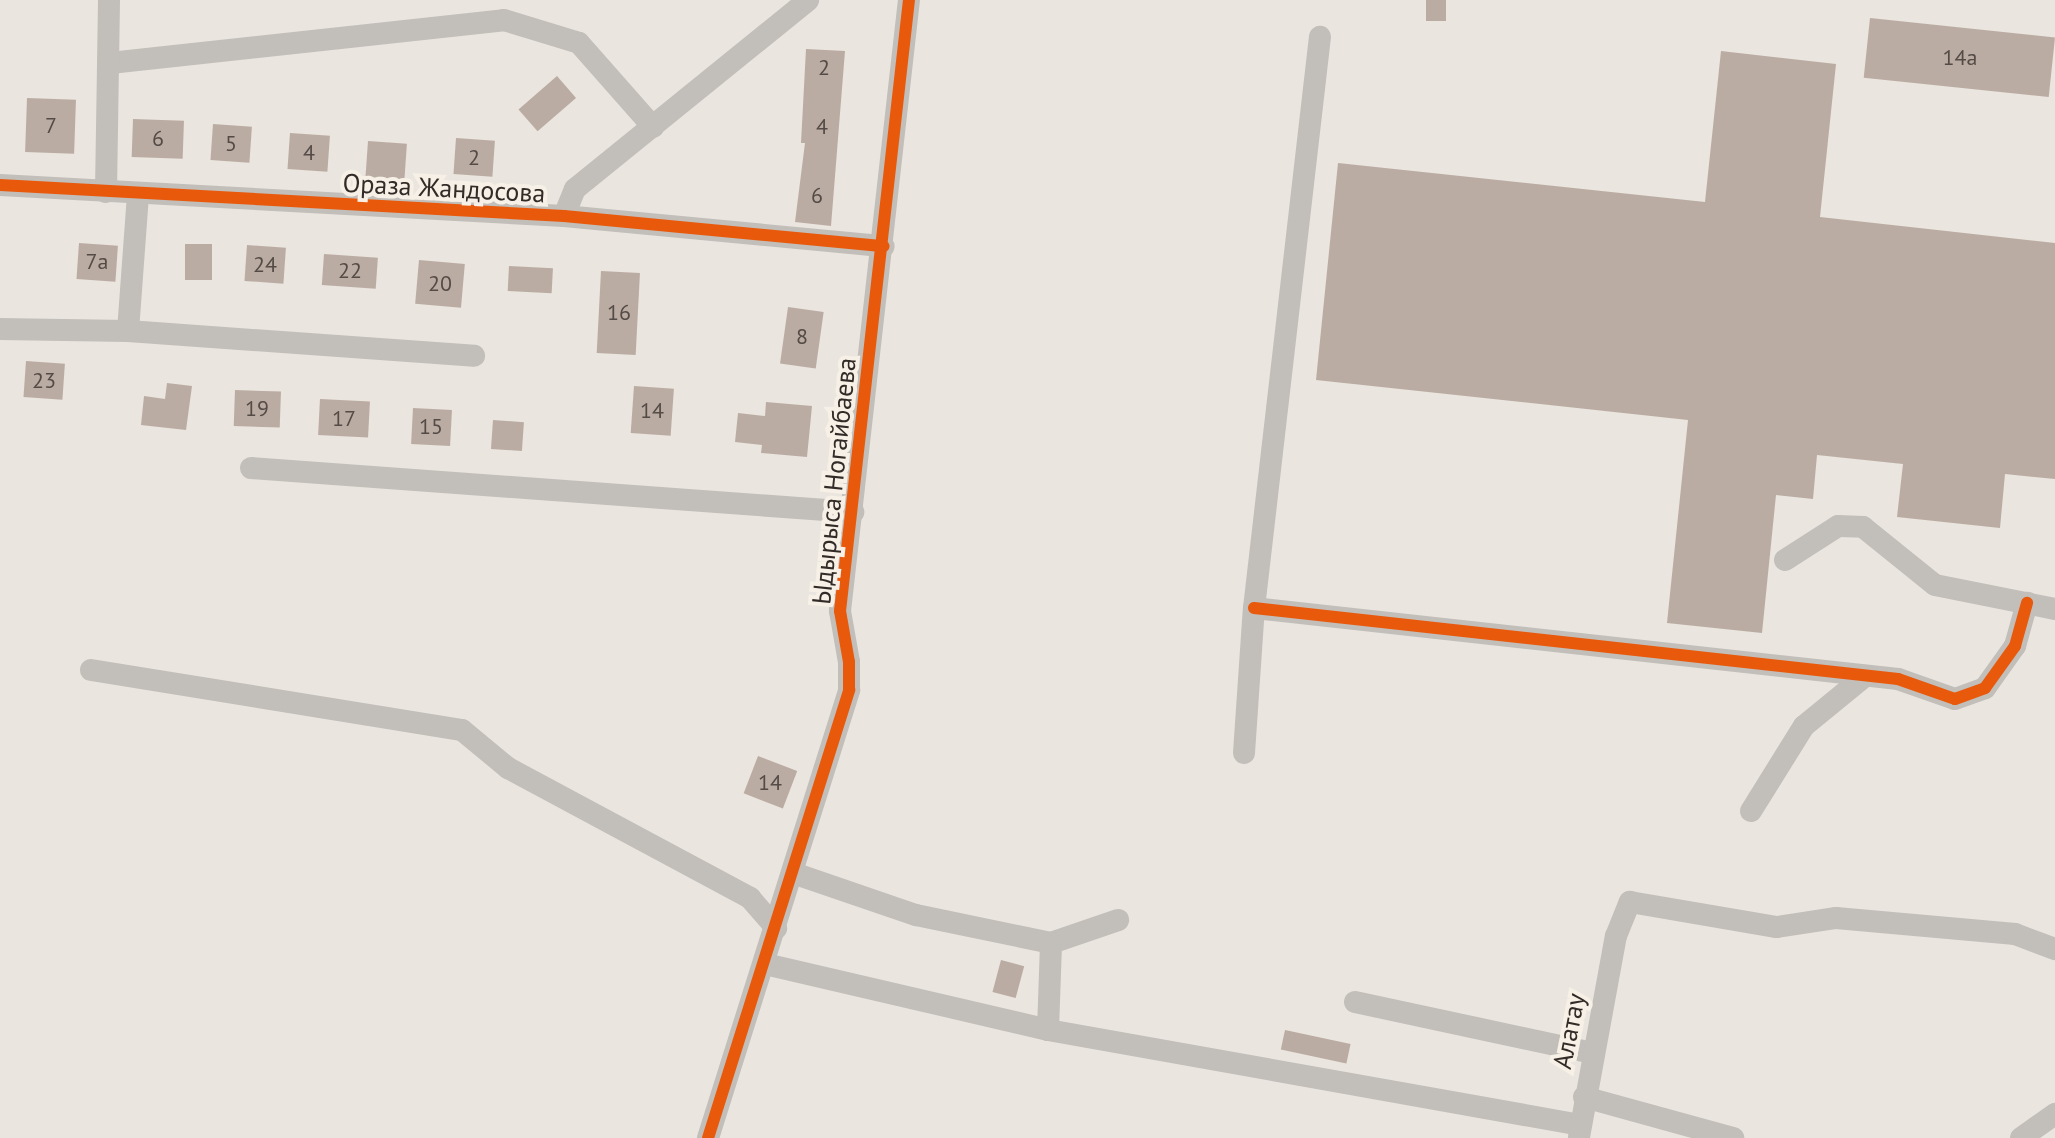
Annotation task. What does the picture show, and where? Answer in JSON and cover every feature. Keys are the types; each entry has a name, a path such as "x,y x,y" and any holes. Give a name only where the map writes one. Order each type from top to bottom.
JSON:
{"street":[{"path":"106,192 109,0"},
{"path":"564,216 575,189 808,0"},
{"name":"Ыдырыса Ногайбаева","path":"708,1138 849,690 840,611 884,246 909,0"},
{"path":"110,63 504,20 579,43 653,127"},
{"path":"1244,753 1254,608 1320,37"},
{"name":"Ораза Жандосова","path":"0,185 564,216 884,246"},
{"path":"128,331 138,194"},
{"path":"0,329 128,331 474,356"},
{"path":"251,468 853,512"},
{"path":"1785,560 1838,526 1863,527 1935,585 2055,609"},
{"path":"1254,608 1898,679 1945,698 1978,693 2015,646 2027,603"},
{"path":"91,670 462,730 508,768 750,898 776,928"},
{"path":"1751,811 1804,726 1865,676"},
{"path":"793,873 916,915 1051,943 1118,920"},
{"name":"Алатау","path":"1580,1132 1616,936 1630,902 1777,927 1836,918 2015,934 2055,949"},
{"path":"1048,1030 1051,943"},
{"path":"765,964 1048,1030 1580,1132"},
{"path":"1355,1002 1593,1053"},
{"path":"1584,1097 1733,1138"},
{"path":"2021,1138 2055,1114"}],"building":[{"path":"1426,0 1446,0 1446,21 1426,21"},
{"path":"1870,18 2055,37 2049,97 1864,78"},
{"path":"806,49 845,51 831,226 795,222 805,143 801,143"},
{"path":"1721,51 1836,64 1820,217 2055,243 2055,479 2005,474 2000,528 1897,517 1903,464 1817,455 1813,499 1776,495 1762,633 1667,623 1688,420 1316,380 1338,163 1705,202"},
{"path":"557,76 576,98 538,131 519,109"},
{"path":"27,98 76,100 74,154 25,152"},
{"path":"133,119 184,121 183,159 132,157"},
{"path":"213,124 252,127 249,163 210,160"},
{"path":"290,133 330,136 327,172 287,169"},
{"path":"456,138 495,141 492,177 453,174"},
{"path":"368,141 407,144 404,180 365,177"},
{"path":"79,243 118,246 115,282 76,279"},
{"path":"185,244 212,244 212,280 185,280"},
{"path":"247,245 286,248 283,284 244,281"},
{"path":"324,254 378,258 376,289 322,285"},
{"path":"419,260 465,264 461,308 415,304"},
{"path":"509,266 553,268 552,293 508,291"},
{"path":"601,271 640,273 636,355 597,353"},
{"path":"788,307 824,312 816,368 780,363"},
{"path":"26,361 65,364 62,400 23,397"},
{"path":"167,383 192,386 186,430 141,425 144,396 165,399"},
{"path":"634,386 674,389 671,436 631,433"},
{"path":"235,390 281,392 280,428 234,426"},
{"path":"320,399 370,402 368,438 318,435"},
{"path":"766,402 812,406 807,457 761,453 762,445 735,442 738,413 765,416"},
{"path":"413,408 452,410 450,446 411,444"},
{"path":"493,420 524,422 522,451 491,449"},
{"path":"758,756 797,771 783,808 744,793"},
{"path":"1001,960 1024,966 1016,998 992,992"},
{"path":"1285,1030 1351,1044 1346,1063 1281,1050"}],"cycle path":[{"path":"708,1138 849,690 849,662 840,611 909,0"},
{"path":"0,185 564,216 884,246"},
{"path":"1254,608 1898,679 1955,699 1985,688 2015,646 2027,603"}]}
